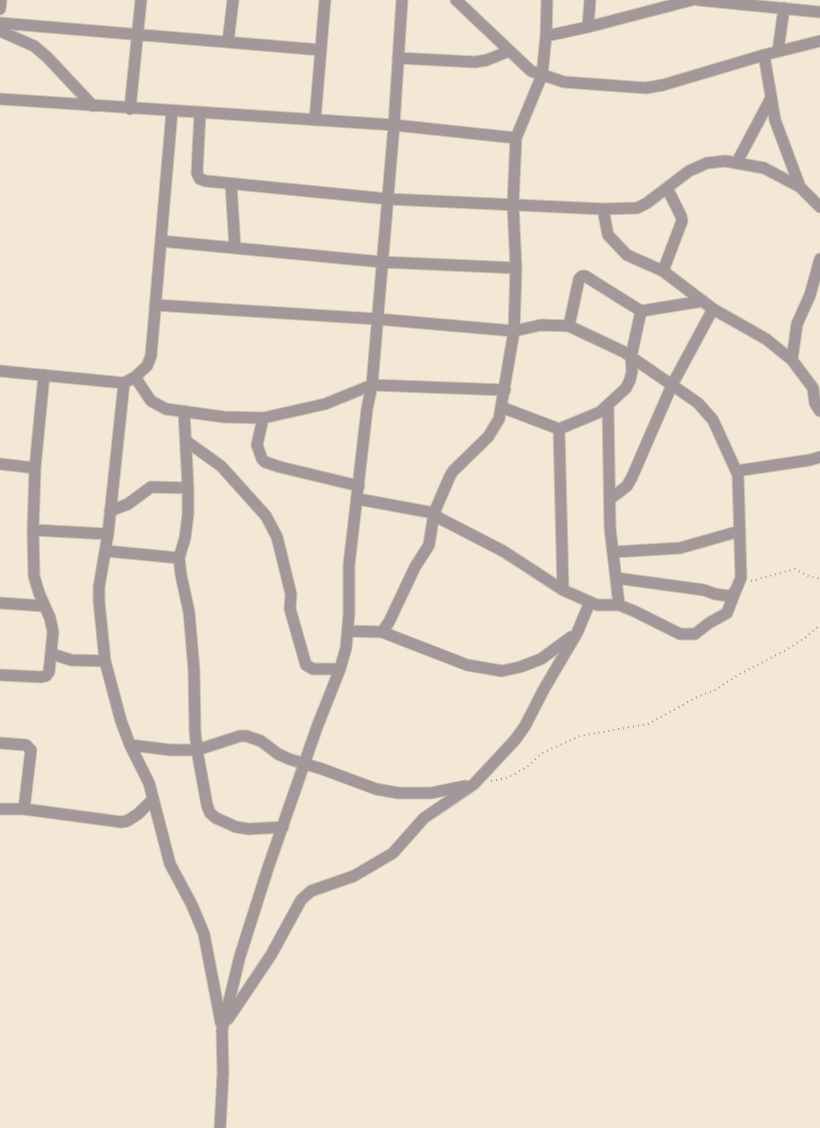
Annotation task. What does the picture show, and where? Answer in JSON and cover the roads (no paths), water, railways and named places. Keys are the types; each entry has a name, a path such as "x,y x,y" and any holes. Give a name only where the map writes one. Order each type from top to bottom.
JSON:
{"street":[{"path":"0,9 1,0"},
{"path":"130,108 141,0"},
{"path":"228,42 232,0"},
{"path":"315,120 326,0"},
{"path":"223,1026 240,956 268,868 346,648 349,571 367,409 372,384 394,125 402,0"},
{"path":"456,0 531,71 564,82 646,88 663,85 764,54 820,41"},
{"path":"382,632 390,622 415,567 426,550 434,514 453,471 492,432 499,419 514,331 516,268 513,204 516,138 542,75 546,36 546,0"},
{"path":"588,27 590,0"},
{"path":"546,36 692,0"},
{"path":"698,0 820,12"},
{"path":"778,51 784,8"},
{"path":"0,22 321,50"},
{"path":"0,31 34,46 47,57 92,106"},
{"path":"398,58 476,62 487,60 509,51"},
{"path":"764,54 775,120 800,187"},
{"path":"737,162 771,98"},
{"path":"0,99 394,125 516,138"},
{"path":"0,371 124,383 135,377 147,366 151,356 172,111"},
{"path":"200,113 197,174 206,181 388,199 603,209 637,208 647,203 689,171 707,163 725,161 764,168 800,187 820,207"},
{"path":"231,184 235,248"},
{"path":"663,271 682,221 667,188"},
{"path":"603,209 608,235 627,255 663,271 713,309 766,339 792,360 813,388 814,403 820,411"},
{"path":"161,241 382,262 516,268"},
{"path":"792,360 797,324 810,294 820,259"},
{"path":"569,326 582,276 585,276 642,311 703,301"},
{"path":"155,305 377,319 514,331 541,325 569,326 624,352 698,403 713,420 736,471 741,565 738,588 727,613 709,623 695,634 680,634 620,605 604,606 563,590 502,551 434,514 358,498"},
{"path":"610,499 626,486 632,477 672,385 713,309"},
{"path":"501,407 559,429 592,417 608,406 626,388 630,380 632,371 631,357 642,311"},
{"path":"0,675 46,676 49,672 52,654 53,632 50,618 34,576 35,468 44,375"},
{"path":"135,377 151,401 166,409 224,416 263,418 325,404 372,384 505,390"},
{"path":"124,383 106,551 98,601 105,661 121,721 130,746 149,783 170,864 204,934 223,1026 224,1073 220,1128"},
{"path":"608,406 613,552 620,605"},
{"path":"184,411 188,488 185,538 179,558 189,612 194,670 195,731 207,805 210,813 216,818 236,827 249,829 283,827"},
{"path":"263,418 257,445 265,462 280,468 359,486"},
{"path":"559,429 563,590"},
{"path":"186,440 221,466 266,516 277,537 291,594 290,609 306,665 313,668 340,669"},
{"path":"736,471 820,457"},
{"path":"0,464 35,468"},
{"path":"110,511 128,504 151,487 188,488"},
{"path":"33,530 108,534"},
{"path":"613,552 680,548 740,531"},
{"path":"106,551 179,558"},
{"path":"616,578 704,590 729,596 738,588"},
{"path":"223,1026 271,955 301,900 311,891 354,876 393,853 424,818 474,784 514,740 525,726 576,633 590,602"},
{"path":"0,603 44,606"},
{"path":"348,631 382,632 467,665 502,670 520,667 541,659 576,633"},
{"path":"52,654 71,660 105,661"},
{"path":"130,746 171,750 197,750 240,736 246,736 261,740 278,754 288,759 305,763 376,790 398,793 431,793 474,784"},
{"path":"0,743 26,745 31,750 24,809"},
{"path":"0,809 24,809 121,822 128,821 138,814 153,799"}]}
